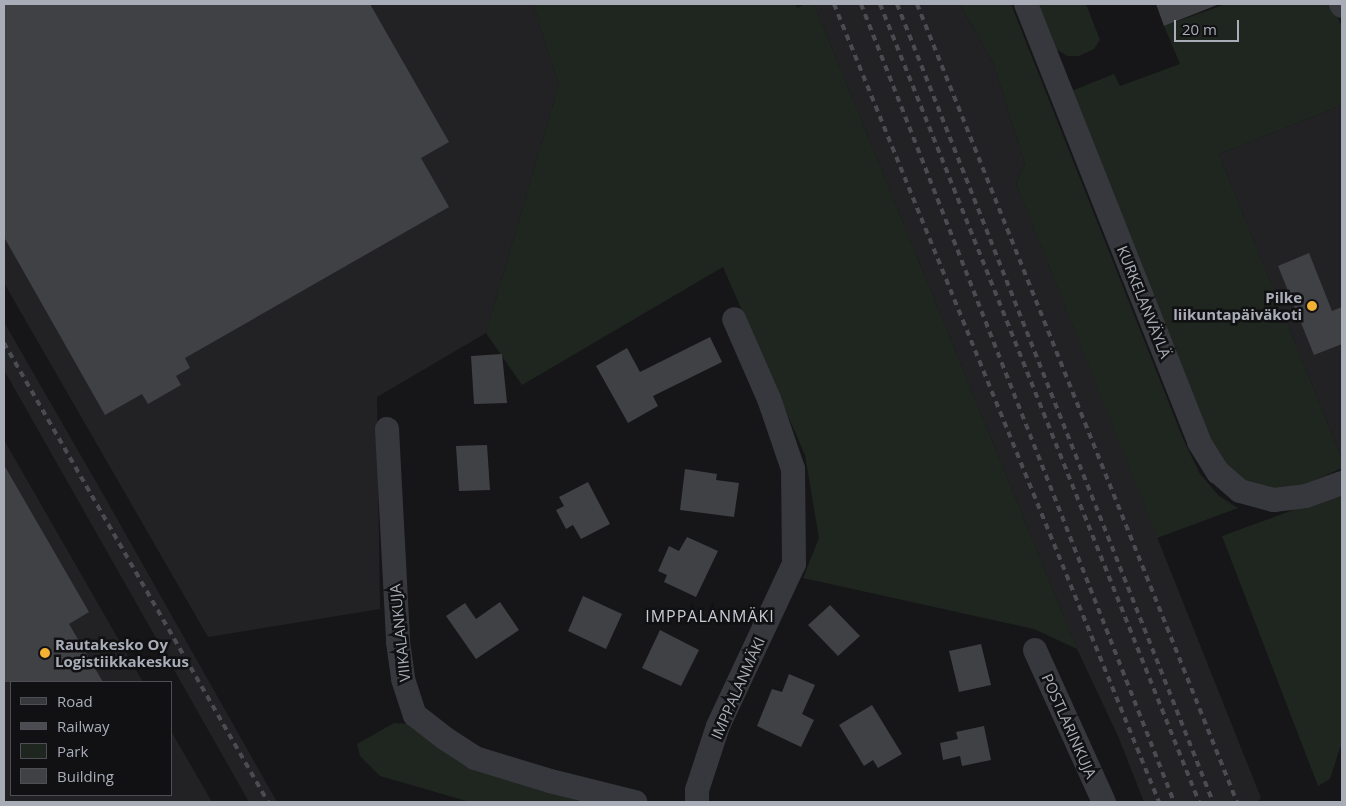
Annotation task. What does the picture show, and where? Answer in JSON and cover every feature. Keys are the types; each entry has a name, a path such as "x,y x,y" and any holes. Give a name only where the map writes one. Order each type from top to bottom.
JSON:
{"street":[{"name":"KURKELANVÄYLÄ","path":"1026,4 1199,442 1218,472 1240,491 1274,500 1306,496 1342,483"},
{"name":"IMPPALANMÄKI","path":"697,802 697,790 718,726 794,564 793,469 769,398 734,319"},
{"name":"VIIKALANKUJA","path":"387,430 398,642 402,679 415,715 475,758 550,781 635,802"},
{"name":"POSTLARINKUJA","path":"1035,650 1104,802"}],"shaded area":[{"path":"4,4 533,4 559,84 486,333 377,397 380,609 208,637 4,283"},
{"path":"814,4 960,4 994,65 1025,164 1016,183 1261,798 1257,802 1144,802 1118,736 1077,649"},
{"name":"Pilke liikuntapäiväkoti","path":"1342,105 1342,459 1219,154"},
{"path":"4,322 277,802 249,802 4,370"},
{"name":"Rautakesko Oy Logistiikkakeskus","path":"4,440 142,681 10,681 10,796 172,796 172,733 212,802 4,802"}],"green space":[{"path":"533,4 796,4 797,8 805,4 814,4 1077,649 1034,629 803,578 819,538 805,455 723,267 522,385 486,333 559,84"},
{"path":"960,4 1011,4 1184,441 1200,474 1219,496 1238,508 1157,538 1016,183 1025,164 994,65"},
{"path":"1038,4 1086,4 1100,40 1094,49 1079,56 1067,56 1056,49"},
{"path":"1226,4 1333,4 1342,28 1342,105 1219,154 1342,459 1342,468 1290,491 1251,486 1223,466 1205,438 1069,92 1114,74 1120,86 1180,64 1164,26"},
{"path":"1342,492 1342,747 1340,748 1330,779 1318,786 1222,536"},
{"path":"394,723 410,724 613,802 470,802 380,776 360,756 357,744"}],"building":[{"path":"4,4 370,4 449,142 421,158 449,207 185,358 190,368 176,376 181,385 148,404 142,394 105,415 4,237"},
{"path":"1156,4 1217,4 1217,5 1164,26"},
{"path":"1309,253 1332,311 1342,307 1342,344 1314,355 1278,266"},
{"path":"710,337 722,362 653,396 658,406 628,423 596,366 627,348 640,372"},
{"path":"502,354 507,403 474,404 471,356"},
{"path":"487,445 490,490 459,491 456,446"},
{"name":"Rautakesko Oy Logistiikkakeskus","path":"4,465 89,612 69,624 102,681 4,682"},
{"path":"685,469 717,474 716,480 739,483 734,517 680,510"},
{"path":"588,482 610,524 581,539 573,525 566,529 556,510 564,506 559,497"},
{"path":"687,537 718,551 696,597 664,582 667,575 658,571 669,546 679,551"},
{"path":"583,596 622,614 606,649 568,631"},
{"path":"500,602 519,630 476,659 446,616 465,603 476,619"},
{"path":"830,605 860,636 838,656 808,625"},
{"path":"660,630 699,650 681,686 642,668"},
{"path":"981,644 991,685 959,692 949,651"},
{"path":"789,674 815,685 802,714 814,720 801,747 757,726 772,689 782,692"},
{"path":"872,705 902,754 878,768 873,760 864,766 839,725"},
{"path":"984,726 991,760 962,766 960,756 943,760 940,743 958,739 956,732"}],"railway":[{"path":"834,4 1159,802"},
{"path":"861,4 1174,802"},
{"path":"880,4 1199,802"},
{"path":"897,4 1213,802"},
{"path":"917,4 1237,802"},
{"path":"4,343 268,802"}],"place":[{"name":"Pilke liikuntapäiväkoti","path":"1312,306"},
{"name":"Rautakesko Oy Logistiikkakeskus","path":"45,653"}],"district":[{"name":"IMPPALANMÄKI","path":"710,616"}]}
